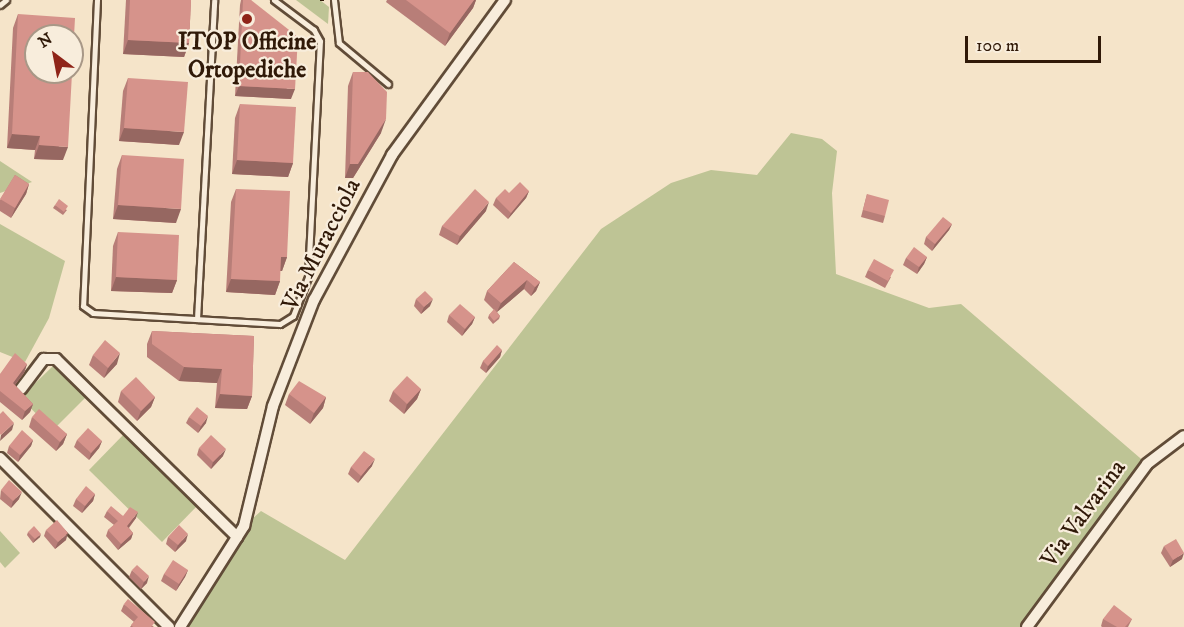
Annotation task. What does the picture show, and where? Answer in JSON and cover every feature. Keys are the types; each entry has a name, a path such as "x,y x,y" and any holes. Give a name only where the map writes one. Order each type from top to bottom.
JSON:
{"street":[{"name":"Via Muracciola","path":"180,627 237,537 273,406 314,300 392,156 505,0"},
{"path":"21,389 44,359 56,358 237,537"},
{"name":"Via Valvarina","path":"1028,627 1147,464 1184,436"},
{"path":"0,458 169,627"}],"lane":[{"path":"0,5 6,0"},
{"path":"97,0 82,303 93,313 285,323 295,313 308,277 320,41 314,30 274,0"},
{"path":"197,319 214,0"},
{"path":"334,0 339,43 388,84"}],"green space":[{"path":"296,0 320,0 329,7 328,24"},
{"path":"791,133 822,139 837,151 832,193 836,274 929,308 961,304 1147,464 1027,627 180,627 244,526 261,511 345,560 601,229 671,183 711,170 757,175"},
{"path":"0,161 32,182 0,193"},
{"path":"0,224 65,261 49,318 25,362 0,352"},
{"path":"54,365 86,397 53,430 20,398"},
{"path":"125,433 198,505 162,542 89,470"},
{"path":"0,531 20,553 5,568 0,562"}],"building":[{"path":"130,0 191,0 189,43 128,40"},
{"path":"243,0 251,0 298,37 295,89 239,86"},
{"path":"406,0 474,0 450,33"},
{"path":"18,14 75,18 75,24 24,24 24,84 71,84 68,147 39,145 40,136 12,134"},
{"path":"353,72 368,72 387,92 386,119 358,164 350,164"},
{"path":"128,78 188,82 184,132 124,128"},
{"path":"240,104 296,107 293,163 237,160"},
{"path":"122,155 184,159 181,209 118,205"},
{"path":"15,175 29,184 15,208 0,199"},
{"path":"520,182 529,191 511,213 496,198 505,189 509,193"},
{"path":"236,189 290,191 287,257 281,257 280,281 231,279"},
{"path":"475,189 489,202 460,236 442,226"},
{"path":"867,194 889,200 885,216 863,210"},
{"path":"59,199 68,206 64,212 55,205"},
{"path":"943,217 952,224 935,244 926,237"},
{"path":"118,232 179,235 177,280 116,277"},
{"path":"914,247 927,257 919,267 906,258"},
{"path":"874,259 894,270 888,281 868,270"},
{"path":"514,262 540,282 535,287 527,280 501,303 487,291"},
{"path":"425,291 433,299 424,307 416,299"},
{"path":"460,304 475,317 465,329 449,315"},
{"path":"494,309 500,316 494,321 489,315"},
{"path":"152,331 254,336 252,396 220,394 222,369 184,367 152,344"},
{"path":"105,340 120,353 108,368 93,355"},
{"path":"497,345 502,350 488,366 483,361"},
{"path":"15,353 27,364 13,383 33,404 25,411 0,391 0,374"},
{"path":"407,376 421,389 407,404 393,391"},
{"path":"136,377 155,397 141,411 121,391"},
{"path":"299,381 326,397 314,413 289,394"},
{"path":"197,407 208,416 201,426 189,417"},
{"path":"39,409 67,434 60,442 32,417"},
{"path":"3,411 14,423 1,435 0,414"},
{"path":"88,428 102,441 91,453 77,440"},
{"path":"22,430 33,440 20,455 9,446"},
{"path":"211,435 226,449 213,462 199,448"},
{"path":"364,451 375,459 361,476 351,467"},
{"path":"9,480 22,492 13,501 1,490"},
{"path":"86,486 95,494 85,506 76,499"},
{"path":"111,506 123,516 130,507 138,512 127,526 133,533 121,544 108,530 118,521 107,511"},
{"path":"57,520 68,533 58,542 46,530"},
{"path":"179,525 188,534 178,545 168,537"},
{"path":"34,526 41,534 35,539 28,532"},
{"path":"1176,539 1184,553 1173,560 1164,546"},
{"path":"173,560 188,570 179,584 164,574"},
{"path":"137,565 149,576 144,582 132,570"},
{"path":"128,599 155,622 151,627 131,625 138,617 124,604"},
{"path":"1114,605 1132,619 1125,627 1117,627 1103,619"}],"place":[{"name":"ITOP Officine Ortopediche","path":"247,19"}]}
